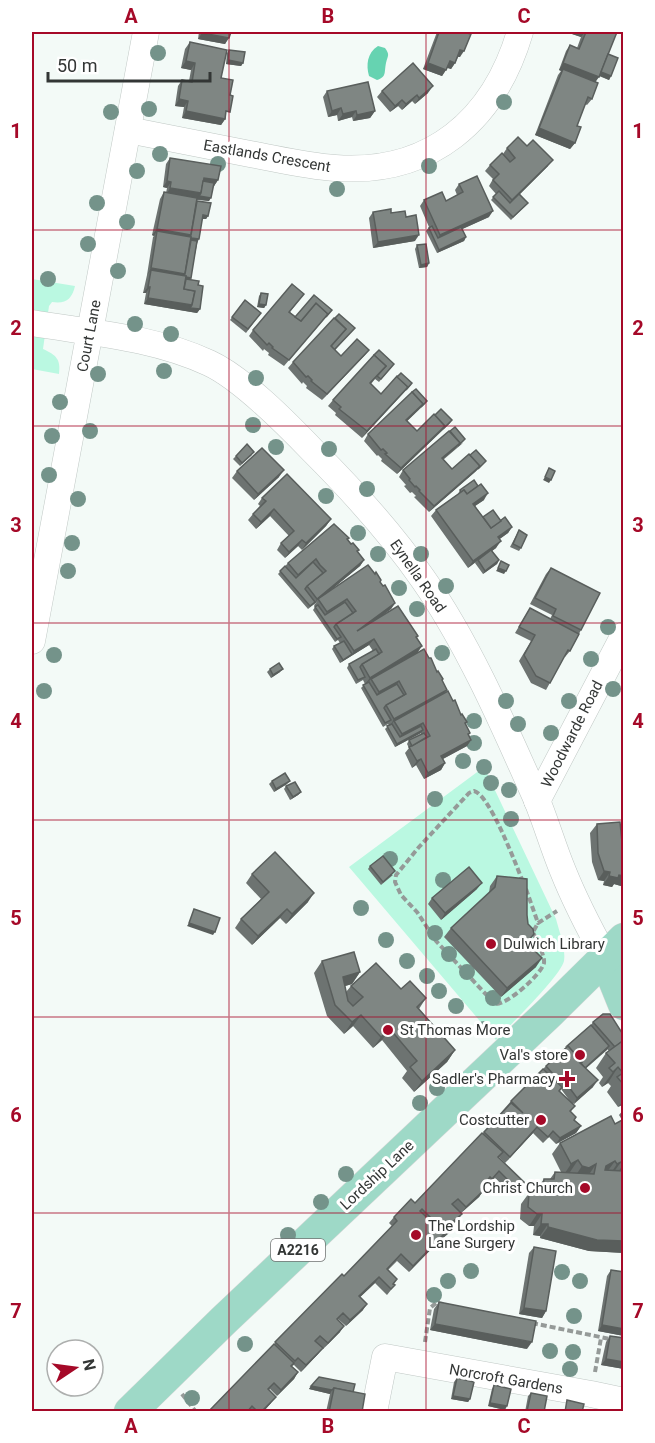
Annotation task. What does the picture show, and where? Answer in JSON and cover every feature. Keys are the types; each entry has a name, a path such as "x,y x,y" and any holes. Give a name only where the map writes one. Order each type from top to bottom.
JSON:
{"main road":[{"path":"614,948 624,1004"},
{"name":"Lordship Lane","path":"130,1412 550,1012 614,948"}],"street":[{"name":"Court Lane","path":"32,641 146,32"},
{"name":"Eastlands Crescent","path":"128,130 316,166 359,168 416,158 447,142 477,116 500,83 520,32"},
{"name":"Eynella Road","path":"32,323 90,330 154,342 192,356 225,372 303,440 346,483 401,549 442,609 504,727 537,801 580,911 614,948"},
{"name":"Woodwarde Road","path":"537,801 624,635"},
{"name":"Norcroft Gardens","path":"374,1412 385,1357 624,1401"}],"path":[{"path":"538,923 510,849 489,807 478,791 469,793 396,875 395,882 401,895 417,912 436,941 495,1004 500,1005 507,1002 536,976 544,965 544,959 533,932 538,923 557,911 564,925 580,911"},
{"path":"421,1364 430,1308 436,1303 447,1305"},
{"path":"524,1322 612,1340"},
{"path":"591,1394 601,1338"}],"shaded area":[{"path":"378,46 385,48 388,55 384,76 377,80 369,76 368,64 372,52"},
{"path":"32,279 75,286 68,300 52,302 49,306 43,349 57,358 59,374 32,369"},
{"path":"484,767 556,919 564,956 564,961 554,978 496,1040 349,867"}],"building":[{"path":"202,32 231,32 229,38"},
{"path":"439,32 471,34 464,51 460,50 455,63 450,61 446,70 428,63"},
{"path":"586,32 617,32 599,77 563,63 570,45 579,49"},
{"path":"190,42 227,50 221,78 233,80 230,95 233,96 230,112 226,111 225,119 186,111 188,101 179,99 182,80 192,82 195,63 186,61"},
{"path":"229,50 245,52 243,63 228,60"},
{"path":"608,54 618,58 611,76 601,72"},
{"path":"413,63 433,86 419,98 417,95 406,104 402,100 395,106 382,91"},
{"path":"563,69 598,83 592,99 588,97 577,126 581,127 575,143 539,128"},
{"path":"368,82 375,111 357,115 356,111 343,114 341,108 332,111 327,91"},
{"path":"518,137 527,146 533,140 553,160 512,200 493,180 499,174 490,165 502,153 510,162 515,158 507,148"},
{"path":"170,158 221,166 218,180 204,178 201,193 170,188 171,182 167,181"},
{"path":"477,176 493,211 440,235 424,200 442,192 446,201 463,192 459,184"},
{"path":"203,181 214,183 211,198 199,196"},
{"path":"499,191 510,203 519,194 528,203 513,217 493,197"},
{"path":"164,192 197,198 191,235 157,229"},
{"path":"197,201 211,203 208,216 203,215 199,239 190,237"},
{"path":"391,209 391,213 405,211 406,217 416,215 419,235 378,242 373,212"},
{"path":"432,226 438,238 461,227 466,237 439,250 429,228"},
{"path":"157,231 191,237 185,274 151,268"},
{"path":"191,240 197,241 191,278 184,276"},
{"path":"426,244 429,263 421,265 417,245"},
{"path":"151,270 186,276 184,289 195,291 192,305 148,298"},
{"path":"186,279 199,281 198,285 203,286 200,309 190,308 195,291 184,289"},
{"path":"292,284 304,294 289,312 301,321 316,303 328,314 289,360 272,348 269,343 267,345 253,330"},
{"path":"261,293 268,294 266,305 259,304"},
{"path":"314,295 332,310 326,317 328,314 316,303 301,321 295,317"},
{"path":"245,300 261,313 248,329 232,317"},
{"path":"339,314 355,328 334,350 331,346 346,329 335,318"},
{"path":"334,318 346,329 331,346 341,356 357,339 369,350 327,394 308,376 306,377 293,362"},
{"path":"379,350 394,364 381,379 377,376 386,366 374,355"},
{"path":"374,355 386,366 370,383 381,394 397,376 408,387 367,431 339,409 341,407 333,400"},
{"path":"401,373 412,383 406,390 408,387 397,377"},
{"path":"416,389 427,401 421,407 423,404 412,392"},
{"path":"412,392 423,404 406,420 417,431 434,414 445,426 401,468 385,454 387,453 383,449 381,450 368,434"},
{"path":"441,409 452,420 443,429 445,426 435,415"},
{"path":"455,427 465,439 458,446 460,443 450,431"},
{"path":"449,431 460,443 442,458 452,469 469,454 480,466 434,506 415,487 403,470"},
{"path":"247,444 254,452 242,463 236,456"},
{"path":"262,448 284,470 258,494 237,471"},
{"path":"476,450 486,461 478,469 480,466 470,455"},
{"path":"549,468 555,471 551,480 545,477"},
{"path":"287,474 331,519 306,543 302,540 289,552 281,543 294,531 274,509 261,522 253,514 266,501 262,498"},
{"path":"474,480 478,486 467,494 464,490 461,492 460,490"},
{"path":"481,484 488,493 473,504 491,528 505,517 512,527 498,537 501,541 473,561 436,510 464,490 467,494"},
{"path":"493,510 501,521 491,528 483,517"},
{"path":"334,524 359,550 357,551 364,560 317,599 307,586 326,571 316,559 298,575 288,563"},
{"path":"519,530 527,535 521,548 513,544"},
{"path":"491,550 499,560 485,571 478,560"},
{"path":"501,561 509,565 506,571 498,568"},
{"path":"313,562 323,573 305,589 315,602 310,606 280,571 285,566 296,578"},
{"path":"368,565 375,574 376,572 380,582 383,586 385,585 395,603 357,631 398,606 422,646 370,678 362,664 382,652 374,639 354,651 336,624 356,611 347,599 327,612 318,599"},
{"path":"551,568 600,593 581,630 553,616 556,609 535,598"},
{"path":"345,602 353,613 334,627 341,637 337,639 315,607 318,605 325,615"},
{"path":"530,608 579,634 550,683 536,676 524,655 535,635 519,627"},
{"path":"344,641 352,654 343,660 334,646"},
{"path":"376,649 379,654 362,664 360,667 365,677 358,680 349,664"},
{"path":"424,649 443,679 447,690 394,719 386,705 406,694 399,681 379,692 371,679"},
{"path":"279,663 283,669 273,675 270,669"},
{"path":"369,682 377,695 397,684 404,695 386,705 384,708 391,720 385,723 363,685"},
{"path":"448,691 467,722 465,723 471,740 441,756 445,763 428,773 421,759 417,761 409,747 430,736 423,723 402,734 394,721"},
{"path":"392,724 400,737 421,726 423,730 397,744 387,726"},
{"path":"424,733 427,737 412,746 409,740"},
{"path":"285,773 290,781 276,789 272,781"},
{"path":"295,782 301,792 293,797 286,786"},
{"path":"620,822 624,843 624,876 619,875 618,878 609,876 610,872 604,871 598,853 597,824"},
{"path":"275,852 314,893 292,914 287,909 258,936 241,919 269,892 252,874"},
{"path":"383,856 395,871 383,882 370,866"},
{"path":"469,867 482,883 445,913 432,898"},
{"path":"497,876 527,879 528,924 534,934 528,944 542,958 507,988 451,928 495,887"},
{"path":"194,909 220,918 215,932 189,923"},
{"name":"St Thomas More","path":"354,952 360,972 343,977 348,1001 353,1006 363,997 351,986 376,963 401,989 410,981 426,998 417,1007 455,1050 422,1081 410,1067 417,1061 390,1029 381,1037 361,1015 352,1022 335,1005 322,961"},
{"path":"603,1014 610,1014 624,1036 624,1040 615,1047 593,1022"},
{"path":"591,1025 609,1046 585,1068 567,1046"},
{"path":"624,1040 624,1085 617,1077 623,1073 618,1067 613,1072 609,1068 615,1063 606,1053"},
{"name":"Sadler's Pharmacy","path":"568,1046 582,1062 580,1063 598,1080 577,1098 563,1079 560,1082 546,1066"},
{"path":"543,1069 562,1087 559,1091 575,1106 570,1111 576,1117 574,1120 581,1126 560,1138 553,1131 548,1137 537,1127 510,1157 484,1132 511,1103 523,1113 511,1101"},
{"name":"Christ Church","path":"611,1116 615,1124 624,1119 624,1164 621,1162 617,1164 615,1161 606,1166 605,1170 624,1171 624,1241 597,1240 548,1227 548,1224 541,1224 542,1214 537,1214 528,1207 529,1193 538,1187 543,1187 544,1179 554,1179 555,1172 594,1174 596,1164 589,1168 582,1166 578,1160 571,1164 560,1143"},
{"path":"482,1133 503,1152 498,1157 525,1183 518,1190 499,1171 492,1179 490,1177 481,1189 483,1191 466,1207 458,1199 452,1204 462,1214 450,1224 453,1226 448,1232 444,1231 422,1209 420,1211 444,1234 413,1266 401,1254 387,1269 397,1279 393,1284 395,1285 391,1289 379,1277 359,1296 367,1304 350,1320 343,1313 337,1319 344,1326 328,1343 320,1336 315,1341 323,1348 306,1365 298,1358 295,1361 275,1342 397,1221 394,1217 411,1199 415,1203"},
{"path":"534,1247 556,1251 546,1311 524,1308"},
{"path":"611,1270 624,1272 624,1329 602,1325"},
{"path":"439,1302 536,1321 532,1342 435,1324"},
{"path":"610,1336 624,1338 624,1362 606,1359"},
{"path":"274,1344 294,1363 291,1366 298,1372 281,1390 274,1383 268,1389 276,1397 261,1412 252,1406 247,1412 208,1412"},
{"path":"319,1377 355,1384 353,1392 311,1386"},
{"path":"457,1378 474,1382 470,1399 453,1396"},
{"path":"494,1385 511,1389 507,1406 490,1403"},
{"path":"334,1388 365,1394 362,1412 329,1412"},
{"path":"531,1393 547,1396 544,1412 527,1411"},
{"path":"567,1400 584,1404 582,1412 565,1412"}],"place":[{"name":"Dulwich Library","path":"491,944"},
{"name":"St Thomas More","path":"388,1030"},
{"name":"Val's store","path":"580,1055"},
{"name":"Sadler's Pharmacy","path":"567,1079"},
{"name":"Costcutter","path":"541,1120"},
{"name":"Christ Church","path":"585,1188"},
{"name":"The Lordship Lane Surgery","path":"416,1235"}]}
